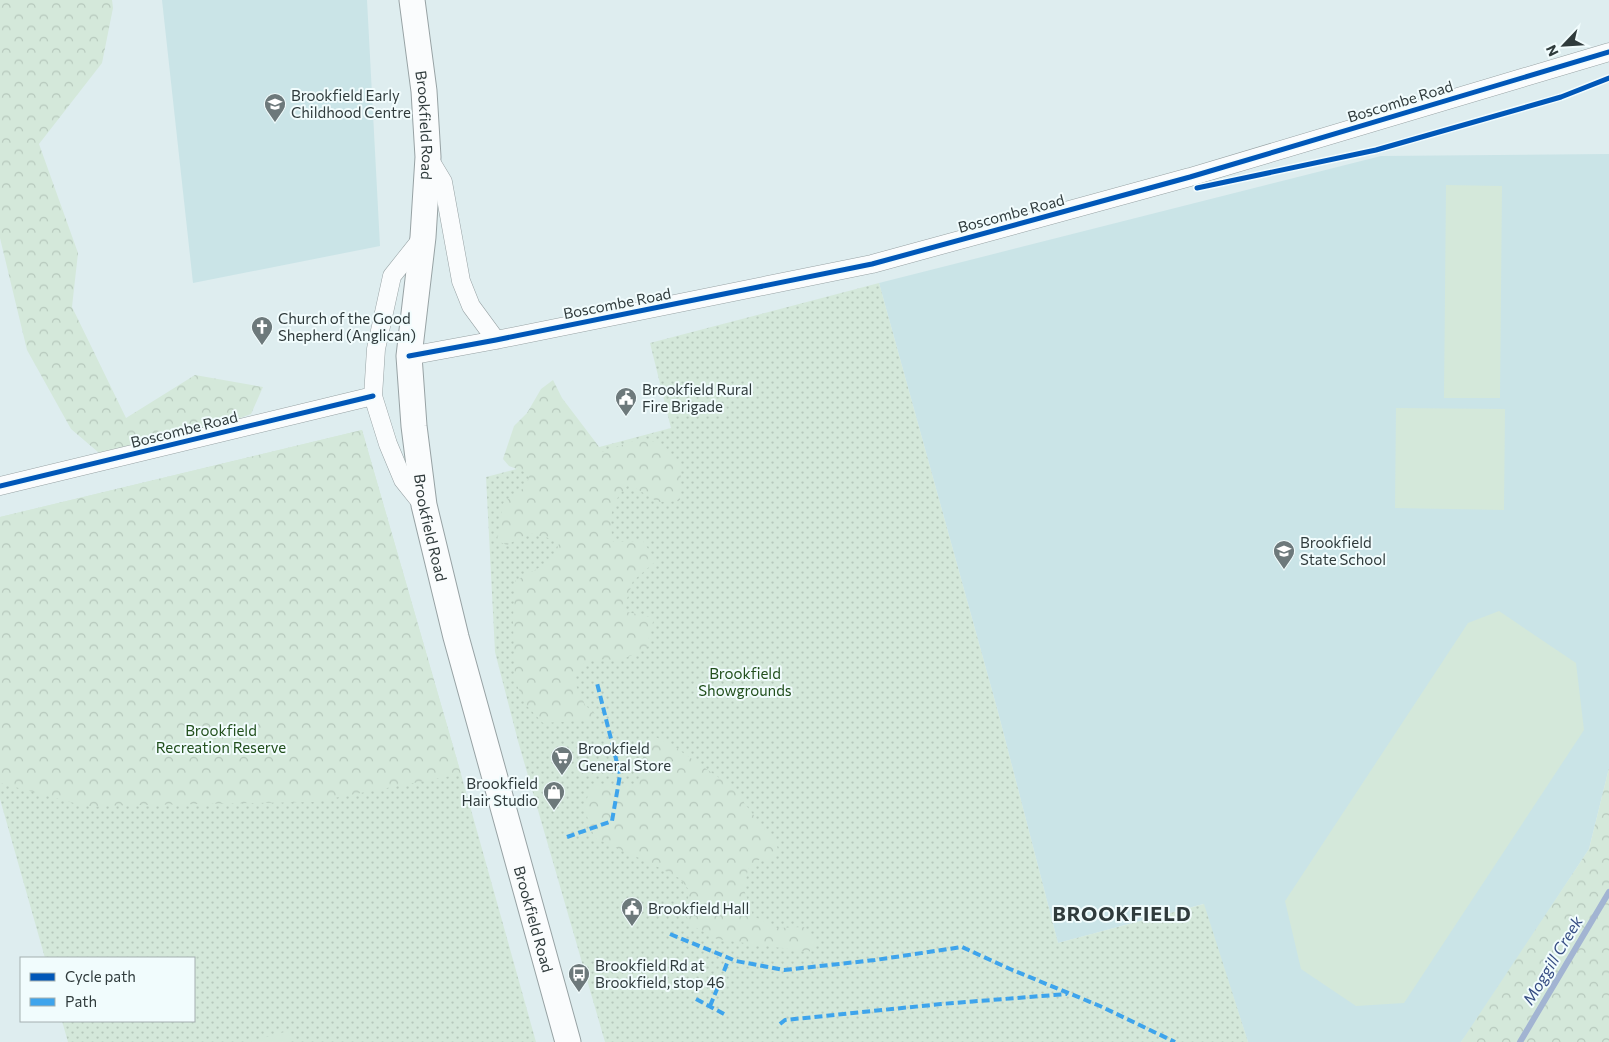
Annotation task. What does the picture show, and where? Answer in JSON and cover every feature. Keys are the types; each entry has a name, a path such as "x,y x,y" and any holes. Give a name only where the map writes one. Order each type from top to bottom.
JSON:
{"main road":[{"name":"Brookfield Road","path":"412,0 424,91 428,157 423,237 409,356 414,426 424,506 456,638 568,1042"}],"street":[{"name":"Boscombe Road","path":"409,356 872,264 1190,177 1609,52"},
{"path":"428,157 442,182 461,281 471,306 496,340"},
{"path":"423,237 392,276 376,349 373,396 388,444 403,480 424,506"},
{"name":"Boscombe Road","path":"0,486 373,396"}],"shaded area":[{"name":"Brookfield Early Childhood Centre","path":"162,0 367,0 380,246 193,283"},
{"name":"Brookfield State School","path":"1609,154 1609,768 1589,849 1475,1023 1461,1042 1248,1042 1203,904 1058,943 998,712 879,283 1381,156"}],"green space":[{"path":"0,0 112,0 113,8 102,63 39,144 78,253 72,307 126,418 195,375 263,387 251,414 133,458 98,452 71,429 27,350 0,238"},
{"path":"1446,185 1502,186 1500,398 1444,398"},
{"name":"Brookfield Showgrounds","path":"879,283 998,712 1058,943 1204,904 1248,1042 605,1042 518,741 495,652 486,477 671,428 650,343"},
{"path":"553,380 562,398 603,452 644,437 666,448 681,468 680,501 658,502 629,484 618,497 612,510 613,542 643,541 656,561 633,581 623,611 654,618 646,649 621,660 588,659 572,677 585,705 595,714 591,720 543,723 526,705 515,681 513,620 515,581 553,560 560,541 529,533 507,545 497,541 503,503 525,487 530,474 509,466 503,459 514,426 527,413 541,389"},
{"path":"1396,408 1505,409 1504,510 1395,508"},
{"name":"Brookfield Recreation Reserve","path":"362,430 536,1042 68,1042 62,1022 195,1022 195,957 45,957 0,799 0,517"},
{"path":"362,430 461,774 313,802 85,806 0,783 0,517"},
{"path":"1499,611 1576,663 1584,730 1404,1003 1356,1006 1301,969 1285,901 1468,623"},
{"path":"650,734 676,748 731,786 776,844 779,852 768,863 760,859 748,869 744,890 753,916 777,928 804,927 815,943 809,952 717,939 689,924 685,910 690,891 679,878 595,838 586,812 587,800 592,787 607,784 639,786 642,761"},
{"path":"1609,768 1609,1042 1461,1042 1589,849"},
{"path":"288,1031 291,1042 249,1042"}],"waterway":[{"name":"Moggill Creek","path":"1520,1042 1609,892"}],"marked path":[{"path":"567,837 612,821 620,775 597,683"},
{"path":"670,934 736,961 784,970 875,960 962,947 1100,1006 1175,1042"},
{"path":"724,971 729,958"},
{"path":"710,1006 720,982"},
{"path":"780,1024 785,1020 941,1004 1067,994"},
{"path":"696,999 724,1014"}],"cycle path":[{"path":"409,356 872,264 1190,177 1609,52"},
{"path":"1197,188 1376,150 1561,97 1609,78"},
{"path":"0,486 373,396"}],"place":[{"name":"Brookfield Early Childhood Centre","path":"275,123"},
{"name":"Church of the Good Shepherd (Anglican)","path":"262,346"},
{"name":"Brookfield Rural Fire Brigade","path":"626,417"},
{"name":"Brookfield State School","path":"1284,570"},
{"name":"Brookfield General Store","path":"562,776"},
{"name":"Brookfield Hair Studio","path":"554,811"},
{"name":"Brookfield Hall","path":"632,927"},
{"name":"Brookfield Rd at Brookfield, stop 46","path":"579,993"}],"district":[{"name":"BROOKFIELD","path":"1122,913"}]}
